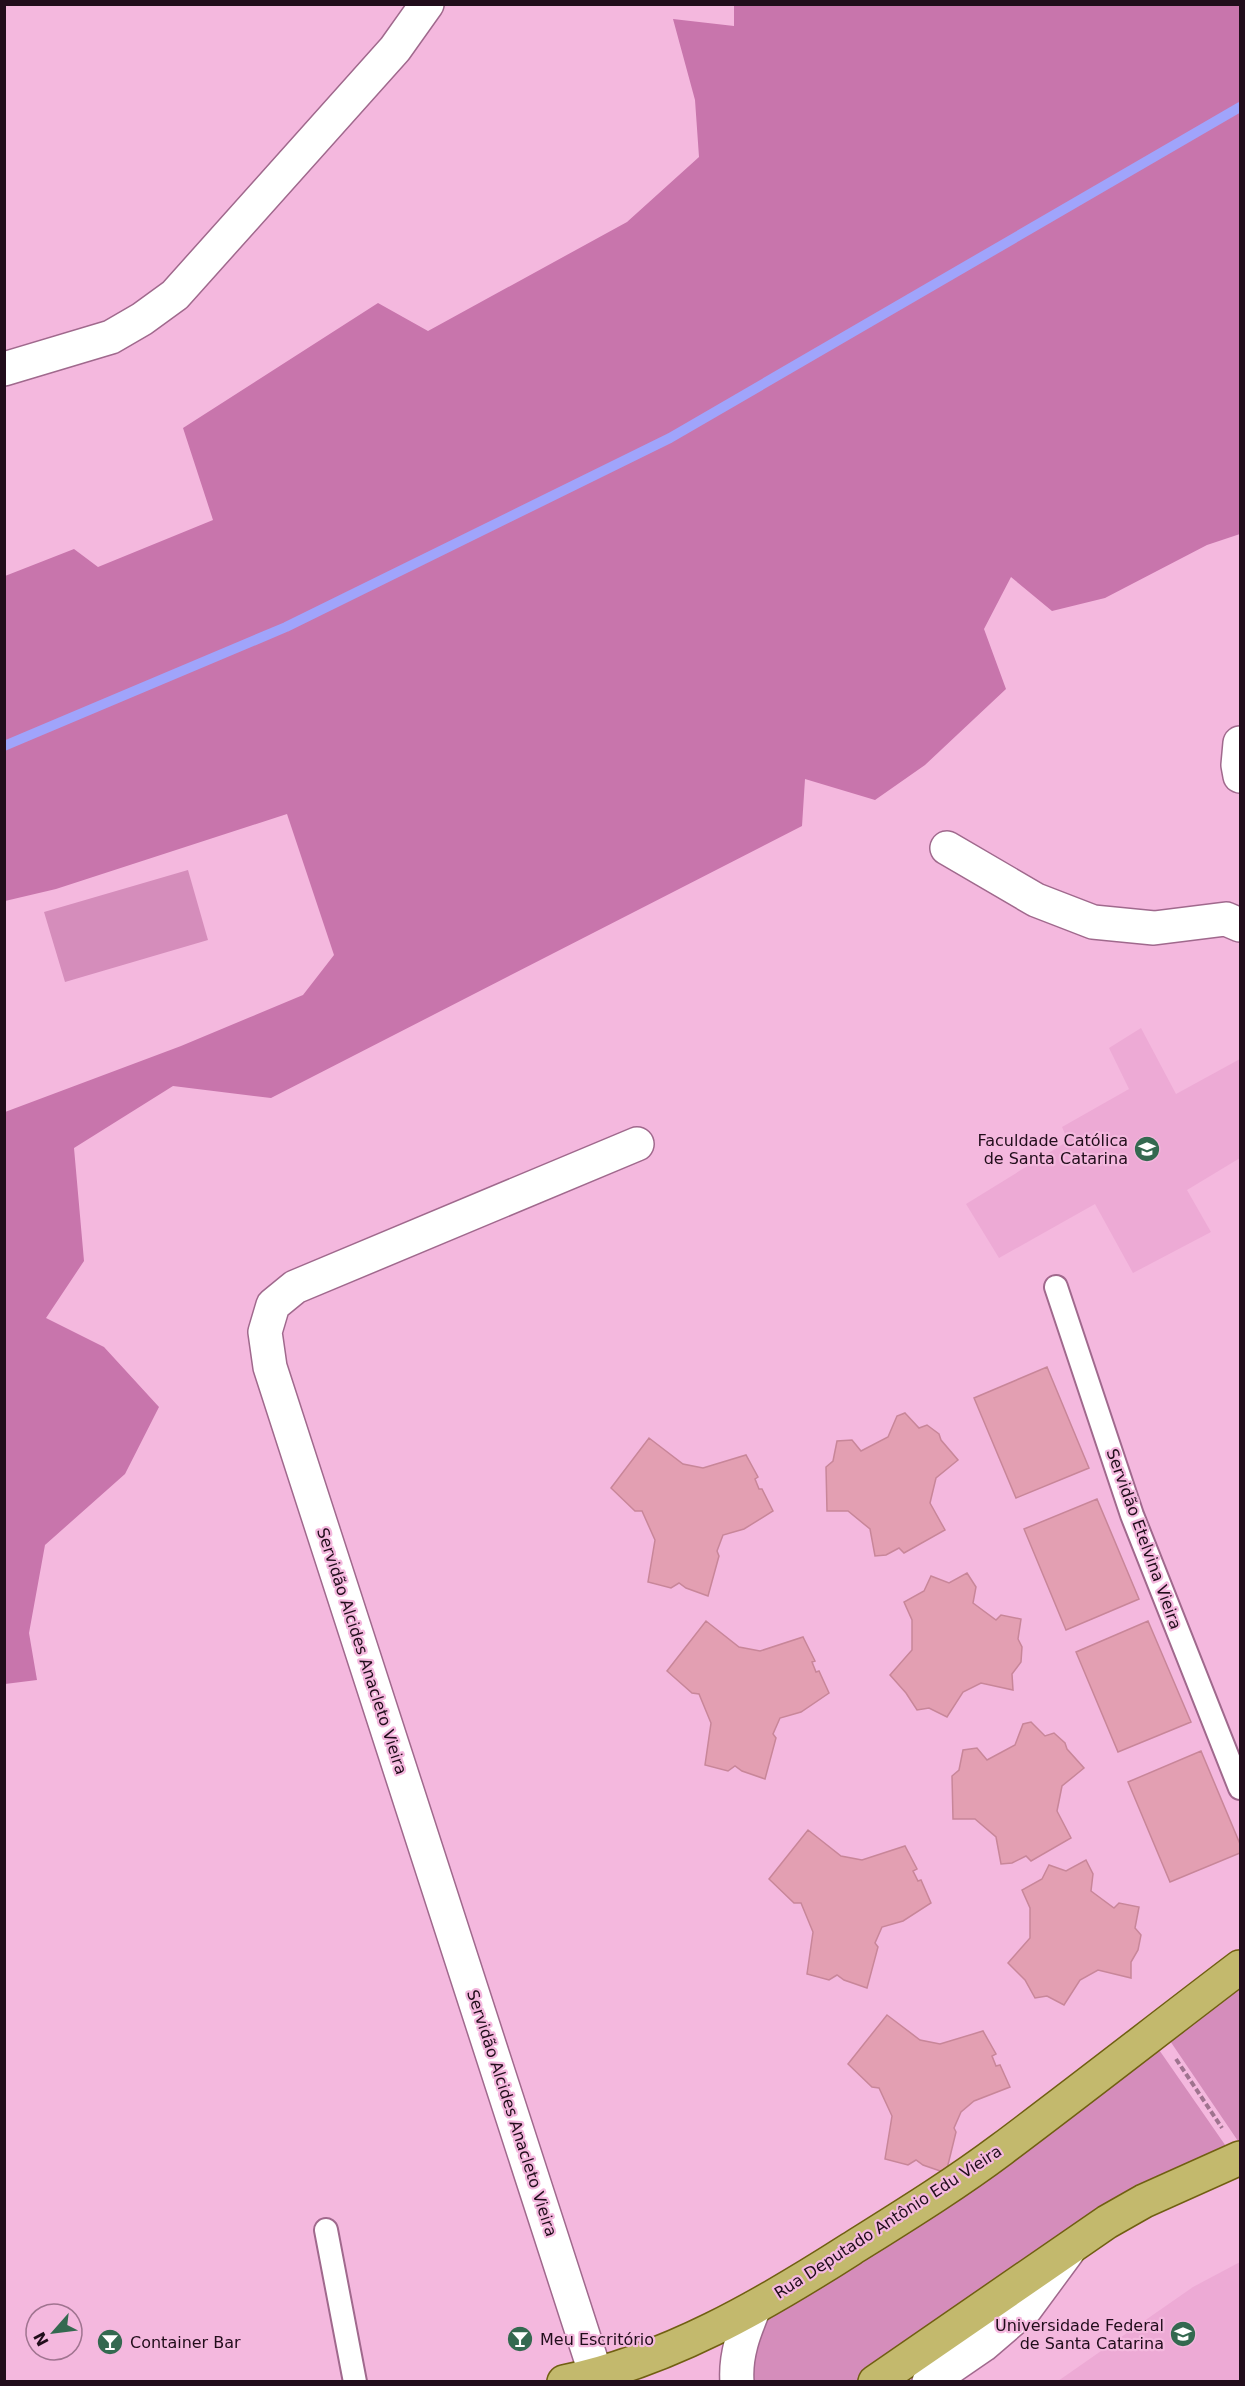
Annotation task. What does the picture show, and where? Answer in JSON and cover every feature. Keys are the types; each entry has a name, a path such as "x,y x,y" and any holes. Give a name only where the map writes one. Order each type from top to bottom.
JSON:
{"main road":[{"name":"Rua Deputado Antônio Edu Vieira","path":"564,2382 627,2366 702,2334 793,2286 916,2208 1001,2150 1240,1966"},
{"path":"875,2382 1072,2247 1234,2147"}],"street":[{"path":"4,369 111,337 142,320 175,295 394,49 427,4"},
{"path":"1240,743 1240,777"},
{"path":"947,848 1036,900 1093,922 1154,928 1226,919 1240,925"},
{"name":"Servidão Alcides Anacleto Vieira","path":"596,2375 273,1379 265,1332 273,1305 295,1287 637,1144"},
{"path":"929,2382 982,2345 1026,2308 1072,2247"},
{"path":"737,2382 736,2366 742,2337 754,2308"}],"lane":[{"name":"Servidão Etelvina Vieira","path":"1056,1287 1132,1515 1240,1788"},
{"path":"326,2230 355,2382"}],"path":[{"path":"1156,2031 1234,2147"}],"shaded area":[{"path":"734,4 1240,5 1240,534 1207,545 1105,598 1052,611 1011,577 984,629 1006,689 925,765 875,800 805,779 802,826 271,1098 173,1086 74,1148 84,1261 46,1318 104,1347 159,1407 125,1474 45,1545 29,1633 37,1680 5,1684 5,1112 181,1046 303,995 334,955 287,814 56,889 5,901 5,576 74,549 98,567 213,520 183,428 378,303 428,331 627,222 699,157 695,100 673,19 734,26"},
{"path":"188,870 208,940 65,982 44,912"},
{"name":"Faculdade Católica de Santa Catarina","path":"1141,1028 1176,1094 1240,1059 1240,1158 1187,1190 1211,1232 1133,1273 1095,1204 999,1258 966,1204 1068,1141 1062,1127 1129,1089 1109,1048"},
{"path":"1240,1978 1240,2144 1164,2032"},
{"path":"1155,2044 1230,2152 866,2381 750,2381 747,2358 765,2313"},
{"name":"Universidade Federal de Santa Catarina","path":"1240,2262 1240,2381 1058,2381 1193,2287"}],"building":[{"path":"1047,1367 1089,1468 1016,1498 974,1398"},
{"path":"905,1413 919,1428 927,1425 939,1434 941,1440 958,1460 936,1478 930,1503 945,1530 904,1553 899,1548 886,1555 875,1556 870,1529 848,1511 827,1511 826,1467 833,1461 837,1441 852,1440 861,1451 888,1437 897,1416"},
{"path":"649,1438 683,1464 703,1468 746,1455 758,1477 755,1479 759,1489 762,1489 773,1511 744,1529 723,1535 717,1551 719,1556 708,1596 679,1583 671,1588 648,1582 655,1540 642,1511 635,1511 611,1488"},
{"path":"1097,1499 1139,1599 1066,1630 1024,1529"},
{"path":"967,1573 976,1587 973,1603 996,1620 1001,1615 1021,1619 1018,1639 1022,1647 1021,1662 1012,1674 1013,1690 981,1683 963,1692 947,1717 929,1708 917,1710 890,1675 912,1650 912,1620 904,1602 924,1591 931,1576 949,1583"},
{"path":"706,1621 739,1647 760,1651 803,1637 815,1661 812,1662 816,1672 819,1671 829,1693 801,1712 780,1718 773,1734 776,1738 765,1779 742,1771 735,1766 728,1771 705,1765 711,1723 699,1694 692,1693 667,1671"},
{"path":"1148,1621 1191,1722 1118,1752 1076,1652"},
{"path":"1031,1722 1045,1736 1054,1733 1065,1743 1067,1749 1084,1768 1062,1786 1057,1811 1071,1838 1031,1861 1026,1856 1012,1863 1001,1864 996,1837 975,1819 953,1819 952,1776 959,1770 963,1750 977,1748 987,1760 1015,1745 1023,1724"},
{"path":"1201,1751 1240,1844 1240,1853 1170,1882 1128,1782"},
{"path":"808,1830 841,1856 862,1860 905,1846 917,1869 913,1871 918,1881 921,1880 931,1903 903,1921 882,1927 875,1943 878,1947 867,1988 844,1980 837,1975 829,1980 807,1974 813,1932 801,1903 794,1903 769,1879"},
{"path":"1086,1860 1093,1874 1091,1891 1114,1908 1119,1903 1139,1907 1135,1928 1141,1935 1138,1950 1131,1962 1131,1978 1098,1970 1080,1980 1064,2005 1047,1996 1035,1998 1025,1980 1008,1963 1030,1938 1030,1908 1022,1890 1042,1879 1049,1865 1066,1871"},
{"path":"887,2015 920,2040 940,2044 983,2031 996,2054 992,2056 996,2066 1000,2065 1010,2087 974,2101 961,2112 954,2128 956,2132 946,2173 923,2165 916,2160 908,2165 885,2159 892,2116 879,2088 872,2087 848,2064"}],"waterway":[{"path":"4,746 286,627 670,438 1240,107"}],"place":[{"name":"Faculdade Católica de Santa Catarina","path":"1147,1149"},
{"name":"Universidade Federal de Santa Catarina","path":"1183,2334"},
{"name":"Meu Escritório","path":"520,2339"},
{"name":"Container Bar","path":"110,2342"}]}
